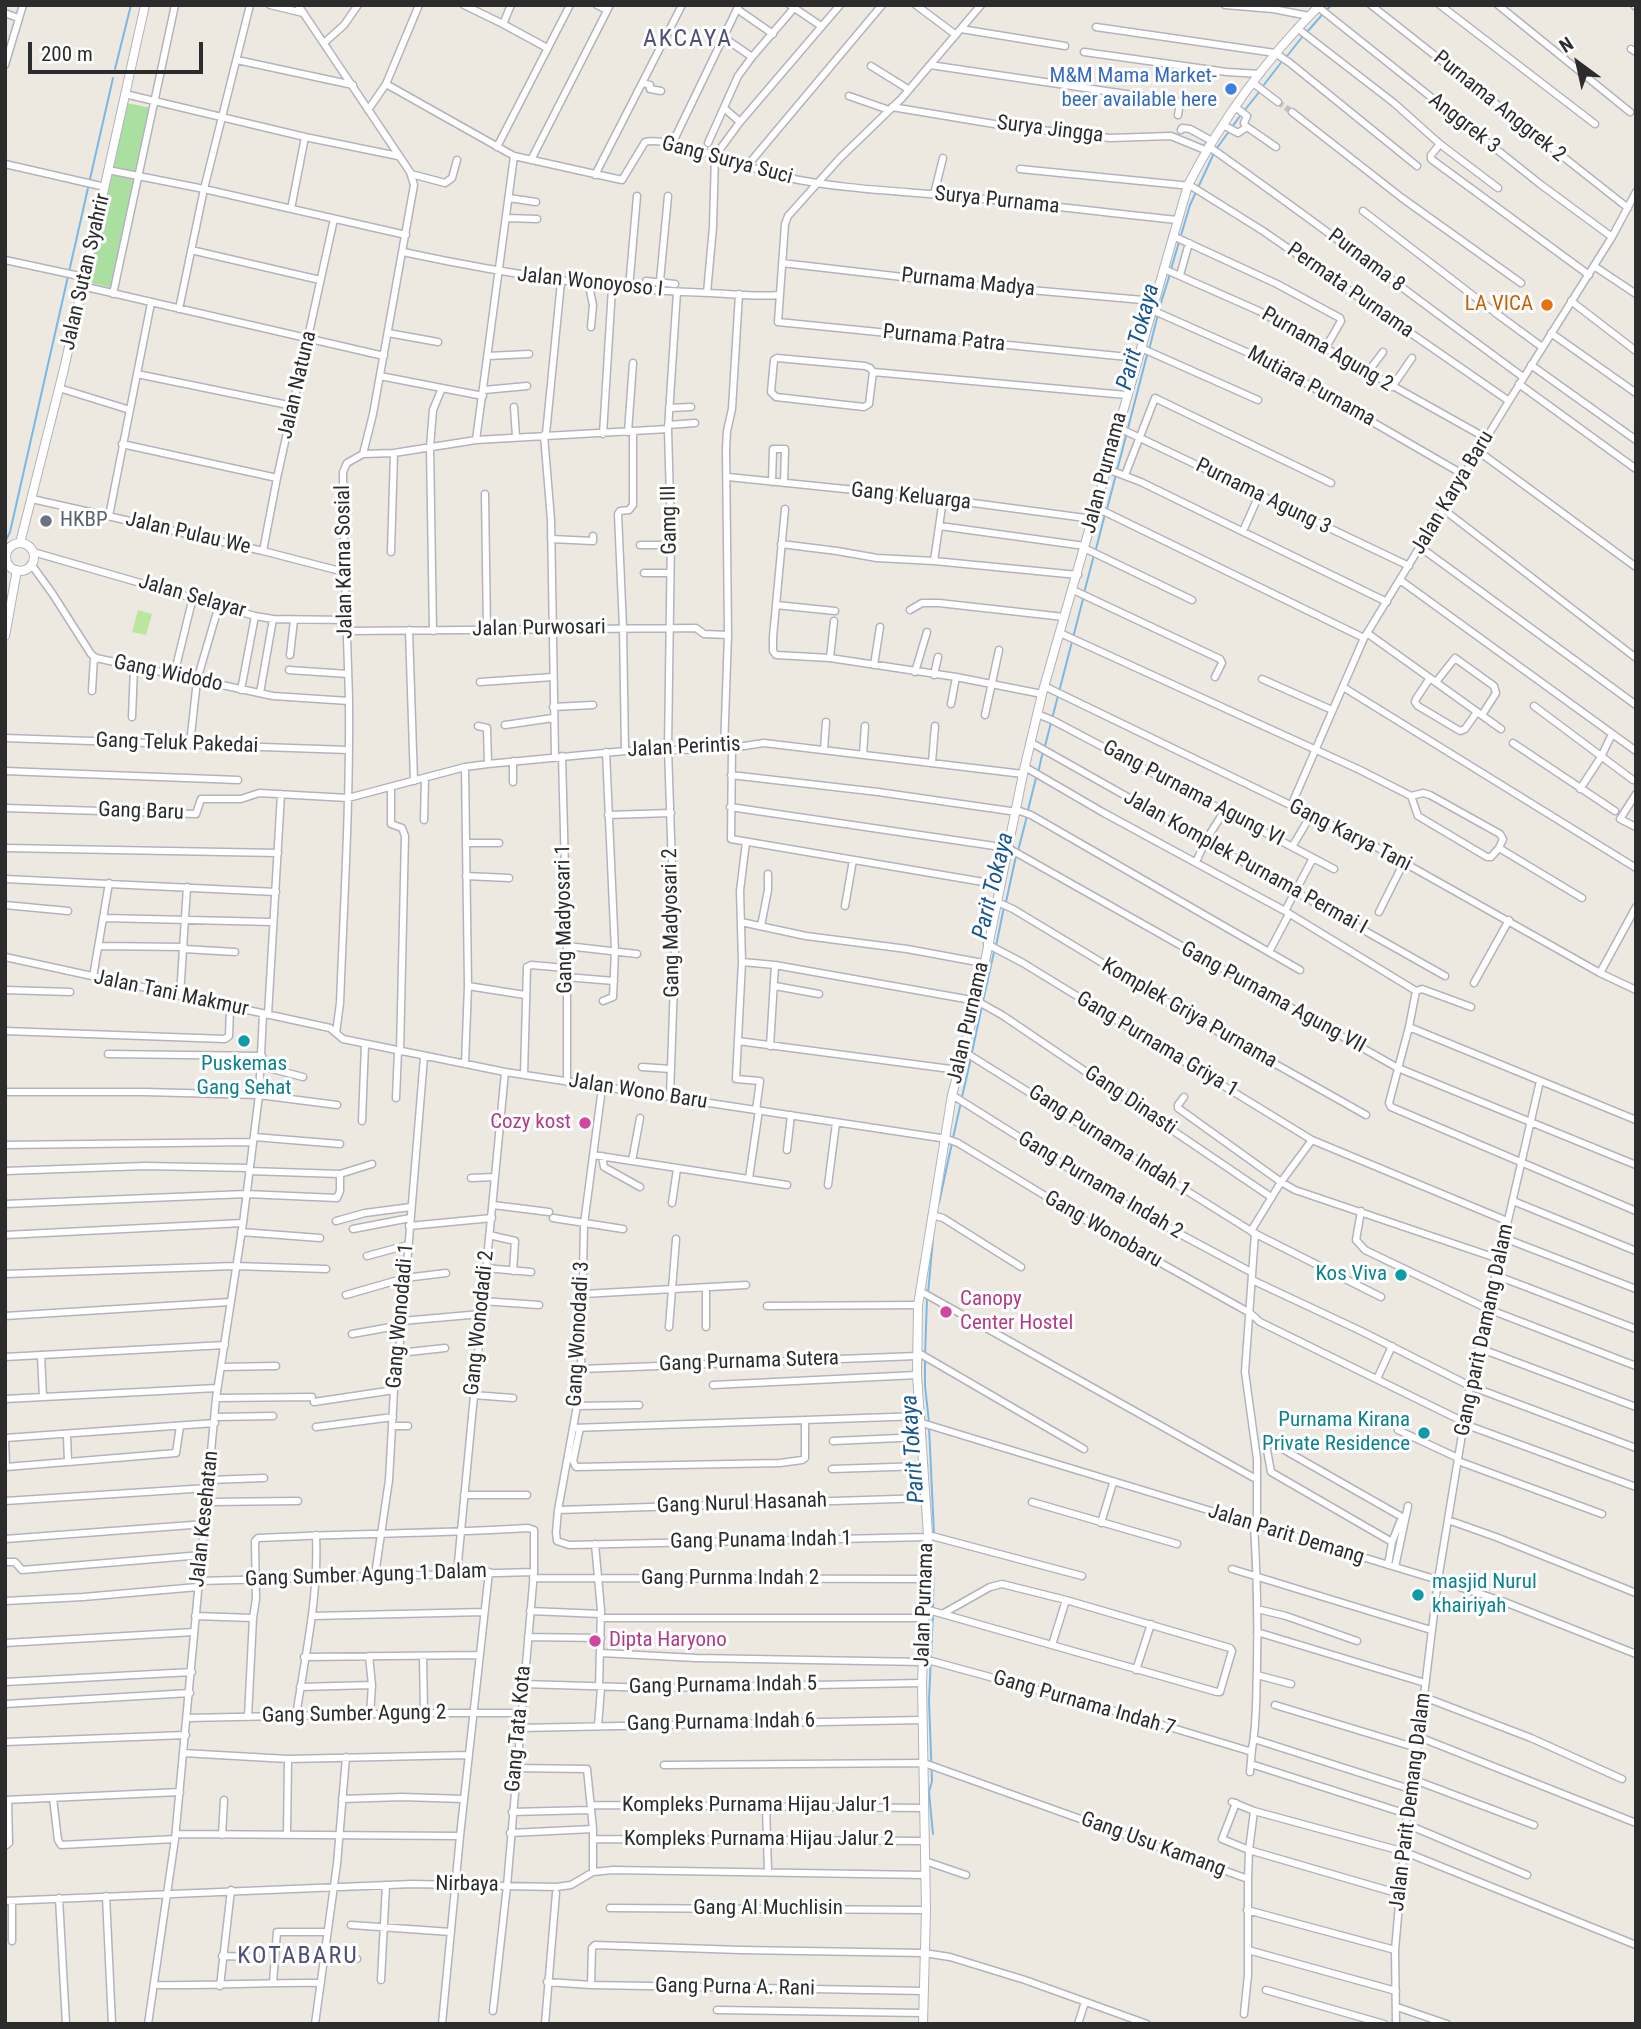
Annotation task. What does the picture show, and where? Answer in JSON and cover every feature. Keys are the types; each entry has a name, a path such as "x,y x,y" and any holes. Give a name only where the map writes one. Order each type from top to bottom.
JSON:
{"street":[{"path":"5,64 23,5"},
{"name":"Jalan Sutan Syahrir","path":"22,541 145,5"},
{"path":"113,294 175,5"},
{"path":"179,309 204,189 250,5"},
{"path":"271,5 303,13"},
{"path":"298,5 411,174 445,183 452,178 457,160"},
{"path":"324,43 344,25 358,5"},
{"path":"368,110 386,84 419,5"},
{"path":"464,5 547,48"},
{"path":"503,24 511,5"},
{"path":"497,147 570,5"},
{"path":"531,160 609,8 597,5"},
{"path":"595,175 682,5"},
{"path":"707,293 713,227 715,156 740,122 840,5"},
{"path":"916,5 959,32 1065,46"},
{"path":"779,295 788,216 891,109 981,5"},
{"path":"1226,5 1273,9 1309,16"},
{"name":"Purnama Anggrek 2","path":"1371,5 1628,208"},
{"path":"1440,5 1594,124"},
{"path":"1498,5 1630,112"},
{"path":"747,166 879,6"},
{"path":"672,144 738,7 773,34"},
{"path":"708,143 736,80 792,7 821,26"},
{"name":"Jalan Purnama","path":"923,2024 926,1910 924,1808 929,1765 922,1720 922,1683 932,1612 927,1579 931,1536 922,1437 925,1423 917,1375 921,1355 918,1305 958,1070 978,1002 983,963 1011,850 1045,689 1098,508 1126,396 1157,312 1154,301 1172,272 1177,220 1189,186 1223,124 1260,74 1319,7"},
{"name":"Anggrek 3","path":"1319,7 1540,184 1612,237"},
{"path":"5,13 18,18"},
{"path":"1096,27 1277,54 1417,166"},
{"path":"1299,29 1498,188"},
{"path":"723,37 752,57"},
{"path":"1084,52 1227,72 1260,74"},
{"path":"237,60 353,85"},
{"path":"930,65 1180,102 1178,115"},
{"path":"871,66 908,89"},
{"path":"643,83 650,85 650,89 661,91"},
{"name":"Gang Surya Suci","path":"386,84 514,156 595,175 623,180 646,141 672,144 780,176 817,184"},
{"path":"1254,84 1278,102"},
{"path":"125,94 221,118 398,156"},
{"name":"Surya Jingga","path":"849,96 891,109 1006,126 1110,138 1171,136 1209,146"},
{"path":"724,108 740,122"},
{"path":"1237,108 1247,118 1244,124 1246,127 1276,147"},
{"path":"1292,112 1402,198 1521,283"},
{"path":"1223,124 1238,134 1246,127"},
{"path":"1181,130 1190,129 1209,146"},
{"path":"290,209 305,137"},
{"path":"1440,144 1431,159 1589,275"},
{"name":"Purnama 8","path":"1209,146 1280,195 1636,469"},
{"path":"476,440 514,156"},
{"path":"934,194 943,158"},
{"path":"5,164 105,187"},
{"name":"Permata Purnama","path":"1020,169 1189,186 1204,192 1509,401"},
{"path":"108,170 406,235"},
{"name":"Jalan Karna Sosial","path":"336,1033 340,1003 348,798 343,470 349,461 363,454 406,235 414,187 411,174"},
{"name":"Surya Purnama","path":"817,184 1177,220"},
{"name":"Jalan Karya Baru","path":"1291,806 1366,636 1542,347 1589,275 1635,194"},
{"path":"629,288 637,196"},
{"path":"660,287 668,196"},
{"path":"509,198 536,202"},
{"path":"1363,211 1542,347"},
{"path":"506,218 537,219"},
{"name":"Jalan Natuna","path":"263,551 334,219"},
{"path":"1176,237 1278,284 1340,318 1341,321 1325,349"},
{"path":"1172,272 1188,242"},
{"path":"191,250 320,280"},
{"name":"Jalan Wonoyoso I","path":"403,252 499,273 589,286 660,287 677,292 779,295"},
{"path":"5,260 83,281 113,294 384,356"},
{"name":"Purnama Madya","path":"782,263 963,284 1154,301"},
{"path":"1594,266 1636,294"},
{"name":"Purnama Agung 2","path":"1172,272 1259,311 1486,438"},
{"path":"646,281 660,287 675,284"},
{"name":"Gang Madyosari 1","path":"561,282 545,435 551,540 553,718 559,756 568,946 568,1082"},
{"path":"589,286 593,305 591,327"},
{"path":"603,433 612,288"},
{"name":"Gamg III","path":"668,749 671,545 668,427 677,292"},
{"path":"739,294 732,408 727,430 730,837 734,840 1001,885"},
{"name":"Purnama Patra","path":"779,295 779,323 1138,358"},
{"path":"1497,314 1506,299"},
{"path":"1571,301 1636,351"},
{"path":"109,516 151,303"},
{"name":"Mutiara Purnama","path":"1157,312 1269,362 1464,475"},
{"path":"388,333 438,342"},
{"path":"1551,333 1636,393"},
{"path":"1144,349 1258,400"},
{"path":"1368,372 1383,352"},
{"path":"488,356 529,354"},
{"path":"873,372 869,404 864,407 776,397 771,392 774,360 777,358 865,366 873,372 1126,396"},
{"path":"1392,387 1412,358"},
{"path":"625,751 618,514 620,511 629,510 633,502 633,363"},
{"path":"1531,365 1636,440"},
{"path":"137,374 293,406"},
{"path":"380,376 484,393 527,386"},
{"path":"59,388 130,410"},
{"path":"433,631 430,447 434,407 442,388"},
{"path":"1122,474 1135,435 1156,398 1331,483"},
{"path":"514,407 516,437"},
{"path":"669,408 691,407"},
{"path":"363,454 394,453 476,440 631,432 695,423"},
{"name":"Purnama Agung 3","path":"1120,428 1409,566"},
{"path":"122,444 277,478"},
{"path":"772,482 773,449 785,449 784,483"},
{"path":"1478,451 1636,567"},
{"path":"391,552 394,453"},
{"path":"1108,469 1243,531 1387,602"},
{"name":"Gang Keluarga","path":"728,477 943,499 1093,519"},
{"path":"485,495 487,631"},
{"path":"1243,531 1259,495"},
{"name":"Jalan Pulau We","path":"32,499 344,572"},
{"path":"934,561 943,499"},
{"path":"1098,508 1366,636 1501,729"},
{"path":"785,509 776,605 835,611"},
{"path":"1443,509 1636,658"},
{"path":"940,526 1086,548 1192,600"},
{"path":"1173,545 1177,535"},
{"path":"551,540 593,541 593,536"},
{"path":"5,636 16,571 34,560 22,541 6,552 8,563 16,571"},
{"path":"781,544 887,559 1077,575"},
{"path":"640,545 671,545"},
{"path":"1420,547 1636,705"},
{"name":"Jalan Selayar","path":"34,560 192,597 273,620 346,620"},
{"name":"Gang Widodo","path":"34,560 94,657 241,690 348,701"},
{"path":"644,573 670,573"},
{"path":"1400,580 1636,751"},
{"path":"1075,591 1220,659 1222,663 1215,677"},
{"path":"174,675 192,597"},
{"path":"910,610 922,603 939,603 1064,617"},
{"path":"190,744 197,680 219,605"},
{"name":"Gang Karya Tani","path":"776,605 773,637 775,654 786,657 830,658 915,673 956,677 991,685 1059,691 1404,862 1600,973 1636,990"},
{"path":"241,690 255,616"},
{"path":"260,693 273,620"},
{"path":"290,655 294,620"},
{"path":"830,658 834,621"},
{"name":"Jalan Purwosari","path":"347,631 623,627 698,628 704,634 727,635"},
{"path":"874,665 880,627"},
{"path":"409,630 414,781"},
{"path":"915,673 927,632"},
{"path":"1062,634 1411,796 1427,793 1500,834 1503,839 1499,848 1491,858 1487,858 1418,816 1414,811 1411,796"},
{"path":"985,715 999,650"},
{"path":"92,691 94,657"},
{"path":"934,675 938,657"},
{"path":"1455,658 1494,685 1496,693 1462,732 1415,702 1433,680 1455,658"},
{"path":"132,717 134,667"},
{"path":"289,670 348,674"},
{"path":"480,682 553,677"},
{"path":"951,704 956,677"},
{"path":"1262,679 1332,710"},
{"path":"1343,687 1636,868"},
{"path":"553,707 593,705"},
{"path":"1534,706 1633,779"},
{"name":"Gang Purnama Agung VI","path":"1040,715 1334,869"},
{"path":"505,725 553,718"},
{"path":"824,749 826,722"},
{"path":"478,726 487,728 488,764"},
{"path":"863,754 865,726"},
{"path":"932,762 935,726"},
{"path":"1580,789 1612,734"},
{"name":"Gang Teluk Pakedai","path":"5,738 348,750"},
{"name":"Jalan Perintis","path":"348,798 465,767 606,752 728,748 764,743 1026,770"},
{"name":"Jalan Komplek Purnama Permai I","path":"1033,743 1445,976"},
{"path":"1513,743 1615,811"},
{"name":"Gang Madyosari 2","path":"668,749 675,955 670,1096"},
{"path":"603,1000 612,998 615,951 606,752"},
{"path":"513,761 513,782"},
{"path":"465,767 468,986 465,1064"},
{"path":"1026,770 1040,775 1287,912 1416,991 1422,989 1471,1007"},
{"path":"5,771 238,780"},
{"name":"Jalan Perintis","path":"731,775 878,792 1019,811 1031,815 1300,970"},
{"path":"424,820 425,778"},
{"path":"391,788 391,822 392,825 402,828 405,836 396,1098"},
{"name":"Gang Baru","path":"5,808 196,814 201,799 241,799 258,793 348,798"},
{"name":"Jalan Kesehatan","path":"148,2024 180,1792 217,1388 243,1223 259,1095 276,892 281,794"},
{"path":"1636,794 1620,819 1636,827"},
{"name":"Gang Purnama Agung VII","path":"730,807 1011,850 1398,1068 1636,1165"},
{"path":"1196,862 1225,810"},
{"path":"608,815 671,813"},
{"path":"1292,847 1311,815"},
{"path":"746,842 740,891 741,962 736,1079 760,1081 749,1178"},
{"path":"466,843 499,843"},
{"path":"5,848 278,853"},
{"path":"1499,848 1582,898"},
{"path":"1269,952 1295,890 1313,858"},
{"path":"845,906 853,860"},
{"path":"1379,912 1404,862"},
{"path":"761,926 769,885 768,874"},
{"path":"466,876 509,878"},
{"path":"5,879 276,892"},
{"path":"93,977 109,883"},
{"path":"180,996 187,887"},
{"name":"Komplek Griya Purnama","path":"999,903 1192,1017 1366,1115"},
{"path":"5,905 68,911"},
{"path":"1600,973 1636,907"},
{"path":"104,918 273,922"},
{"path":"1474,983 1509,920"},
{"path":"741,922 806,936 907,949 983,963"},
{"path":"1627,925 1636,928"},
{"name":"Gang Purnama Griya 1","path":"988,945 1312,1140 1507,1221"},
{"path":"99,946 235,952"},
{"path":"568,946 637,954"},
{"name":"Jalan Tani Makmur","path":"5,957 331,1028 336,1033"},
{"name":"Gang Dinasti","path":"741,962 775,964 988,1006 1271,1197"},
{"path":"770,1046 775,964"},
{"path":"524,1075 527,969 529,965 567,968"},
{"path":"566,977 614,981"},
{"path":"468,986 525,995"},
{"path":"775,986 819,994"},
{"path":"5,990 70,992"},
{"path":"1416,991 1389,1103 1391,1107 1636,1211"},
{"path":"5,1031 226,1039 229,1036 230,1008"},
{"path":"1409,1027 1636,1119"},
{"name":"Jalan Wono Baru","path":"336,1033 342,1039 505,1072 945,1139"},
{"path":"738,1041 958,1070"},
{"path":"362,1121 365,1044"},
{"name":"Gang Purnama Indah 1","path":"965,1052 1253,1232"},
{"path":"108,1054 262,1056"},
{"name":"Gang Wonodadi 1","path":"375,1575 389,1480 394,1390 424,1057"},
{"path":"261,1066 303,1077"},
{"path":"642,1067 671,1069"},
{"name":"Gang Wonodadi 2","path":"457,1573 505,1072"},
{"name":"Gang parit Damang Dalam","path":"1438,1580 1470,1386 1540,1081"},
{"name":"Gang Wonodadi 3","path":"595,1544 569,1545 558,1542 556,1533 558,1510 576,1428 584,1224 602,1088"},
{"path":"5,1092 259,1095 337,1105"},
{"name":"Gang Purnama Indah 2","path":"955,1097 1138,1211 1251,1276 1470,1386 1636,1448"},
{"path":"1184,1097 1178,1108 1295,1190 1499,1259"},
{"path":"787,1150 791,1115"},
{"path":"632,1161 640,1118"},
{"path":"828,1185 836,1123"},
{"name":"Gang Wonobaru","path":"945,1139 958,1143 1100,1230 1250,1313 1260,1322 1464,1423 1636,1487"},
{"path":"5,1145 253,1140 340,1144"},
{"path":"1312,1140 1271,1197 1253,1232 1245,1372 1255,1435 1257,1675 1254,1739 1248,1750 1252,1769 1407,1814"},
{"path":"593,1155 787,1185"},
{"path":"602,1156 605,1168 640,1187"},
{"path":"5,1171 145,1167 340,1174 372,1164"},
{"path":"672,1203 677,1169"},
{"path":"5,1204 246,1194 337,1198 340,1191 340,1174"},
{"path":"471,1178 495,1177"},
{"path":"1513,1201 1636,1251"},
{"path":"493,1205 584,1224 623,1229"},
{"path":"336,1221 365,1213 411,1207"},
{"path":"1361,1211 1356,1234 1360,1247 1488,1309 1636,1366"},
{"path":"933,1215 1021,1267"},
{"path":"354,1228 409,1222 492,1219"},
{"path":"5,1235 243,1223"},
{"path":"241,1232 320,1238"},
{"path":"1253,1232 1381,1297"},
{"path":"489,1235 514,1241 513,1271"},
{"path":"1504,1238 1636,1289"},
{"path":"669,1327 676,1239"},
{"path":"367,1256 408,1245"},
{"path":"5,1274 235,1266 326,1269"},
{"path":"485,1268 531,1272"},
{"path":"346,1295 405,1278 446,1273"},
{"path":"1495,1275 1636,1329"},
{"path":"583,1294 746,1285"},
{"path":"706,1287 706,1327"},
{"path":"922,1291 1256,1479"},
{"path":"482,1301 539,1305"},
{"path":"5,1316 230,1302"},
{"path":"767,1306 918,1305"},
{"path":"352,1334 402,1323 481,1314"},
{"path":"5,1357 225,1345"},
{"path":"1377,1379 1392,1346"},
{"path":"399,1353 445,1348"},
{"path":"1479,1348 1636,1406"},
{"path":"41,1355 43,1397"},
{"path":"921,1355 1084,1449"},
{"name":"Gang Purnama Sutera","path":"580,1369 921,1355"},
{"path":"221,1367 276,1366"},
{"path":"713,1385 917,1375"},
{"path":"5,1399 217,1388"},
{"path":"216,1398 313,1400 394,1390"},
{"path":"473,1395 513,1398"},
{"path":"577,1406 639,1405"},
{"path":"180,1426 173,1455 6,1467 5,1438 180,1426 215,1420 273,1416"},
{"path":"316,1427 393,1417"},
{"path":"576,1428 573,1461 576,1467 780,1463 804,1458 805,1420"},
{"name":"Jalan Parit Demang","path":"576,1428 805,1420 925,1423 1438,1580 1502,1601 1636,1654"},
{"path":"393,1426 408,1426"},
{"path":"1398,1430 1458,1460 1602,1514"},
{"path":"67,1435 67,1462"},
{"path":"833,1441 922,1437"},
{"path":"1391,1566 1392,1542 1402,1517 1265,1439 1271,1472 1392,1542"},
{"path":"832,1469 924,1466"},
{"path":"209,1479 264,1478"},
{"path":"1101,1522 1114,1483"},
{"path":"5,1501 208,1488"},
{"path":"464,1494 527,1495"},
{"name":"Gang Nurul Hasanah","path":"558,1510 926,1498"},
{"path":"208,1502 298,1501"},
{"path":"1032,1502 1177,1544"},
{"path":"1391,1566 1408,1506"},
{"path":"1448,1520 1496,1536 1636,1593"},
{"path":"5,1539 205,1524"},
{"name":"Gang Tata Kota","path":"461,1532 528,1528 534,1531 533,1575 507,1886 493,2011"},
{"path":"248,1717 256,1539 382,1532 461,1532"},
{"path":"296,1716 312,1616 316,1535"},
{"name":"Gang Punama Indah 1","path":"595,1544 931,1536 1082,1576"},
{"path":"595,1544 601,1616 598,1726"},
{"path":"5,1562 15,1562 22,1570 202,1555"},
{"path":"1231,1569 1432,1630"},
{"path":"442,2024 489,1572"},
{"name":"Gang Sumber Agung 1 Dalam","path":"5,1601 83,1597 256,1579 489,1572 533,1575"},
{"name":"Gang Purnma Indah 2","path":"533,1575 598,1580 927,1579"},
{"name":"Jalan Parit Demang Dalam","path":"1396,2024 1395,1950 1406,1824 1438,1580"},
{"path":"530,1611 601,1616 932,1612 1217,1692 1220,1692 1233,1651 1151,1624 1002,1584 932,1612"},
{"path":"1052,1645 1066,1600"},
{"path":"1257,1609 1286,1616 1357,1641"},
{"path":"312,1616 484,1612"},
{"path":"195,1615 253,1618"},
{"path":"1136,1670 1151,1624"},
{"path":"5,1643 194,1632"},
{"path":"1257,1632 1425,1683"},
{"path":"528,1637 601,1638"},
{"name":"Gang Purnama Indah 7","path":"601,1653 696,1658 927,1660 1248,1750"},
{"path":"304,1657 479,1655"},
{"path":"369,1656 372,1685 370,1715"},
{"path":"424,1656 424,1713"},
{"path":"5,1682 192,1672"},
{"path":"1257,1675 1291,1684"},
{"name":"Gang Purnama Indah 5","path":"523,1684 600,1687 922,1683"},
{"path":"300,1687 372,1685"},
{"path":"5,1704 190,1693"},
{"path":"1424,1697 1531,1738 1622,1779"},
{"path":"1275,1705 1417,1748"},
{"name":"Gang Sumber Agung 2","path":"187,1718 520,1713"},
{"name":"Gang Purnama Indah 6","path":"519,1728 922,1720"},
{"path":"5,1742 186,1735"},
{"path":"1419,1737 1636,1823"},
{"path":"1254,1739 1410,1789"},
{"path":"183,1753 288,1759 468,1755"},
{"path":"315,2024 325,1957 346,1757"},
{"path":"287,1835 288,1759"},
{"path":"664,1765 929,1765"},
{"name":"Gang Usu Kamang","path":"929,1765 1248,1879 1249,1850 1400,1894"},
{"path":"516,1768 587,1769 593,1829 593,1872"},
{"path":"1412,1779 1534,1825"},
{"path":"5,1846 9,1843 7,1800 180,1792"},
{"path":"53,1798 58,1840 61,1845 175,1836 460,1836"},
{"path":"342,1799 464,1799"},
{"path":"222,1835 224,1800"},
{"path":"1254,1811 1249,1850 1222,1839 1234,1803 1254,1811 1405,1852 1636,1945"},
{"path":"766,1806 768,1871"},
{"name":"Kompleks Purnama Hijau Jalur 1","path":"512,1812 591,1808 766,1806 924,1808"},
{"path":"1406,1824 1527,1875"},
{"path":"510,1833 593,1829"},
{"name":"Kompleks Purnama Hijau Jalur 2","path":"593,1839 925,1841"},
{"path":"925,1861 966,1875"},
{"name":"Nirbaya","path":"8,1901 386,1885 455,1884 556,1890 593,1872 639,1870 925,1875"},
{"path":"1244,2014 1248,1950 1248,1879"},
{"path":"381,1980 386,1885"},
{"path":"545,2024 556,1890"},
{"path":"220,1986 231,1891"},
{"path":"106,1896 112,2024"},
{"path":"60,1898 66,2024"},
{"path":"8,1901 12,1941"},
{"name":"Gang Al Muchlisin","path":"610,1908 926,1910"},
{"path":"1247,1910 1395,1950"},
{"path":"351,1925 451,1932"},
{"path":"273,1982 277,1932 327,1932"},
{"path":"591,1985 592,1948 595,1945 740,1951 924,1953 990,1970 1147,2024"},
{"path":"1248,1950 1396,1990"},
{"path":"222,1956 257,1956"},
{"path":"325,1957 357,1959"},
{"name":"Gang Purna A. Rani","path":"547,1982 923,1991"},
{"path":"154,1985 321,1983"},
{"path":"1266,1990 1384,2024"},
{"path":"1078,2024 1085,2002"},
{"path":"1397,2007 1447,2024"},
{"path":"717,2010 923,2012"}],"green space":[{"path":"126,103 152,108 113,288 87,282"},
{"path":"138,610 152,614 146,635 132,632"}],"waterway":[{"path":"115,69 131,5"},
{"name":"Parit Tokaya","path":"1326,11 1331,5"},
{"name":"Parit Tokaya","path":"1307,32 1322,15"},
{"name":"Parit Tokaya","path":"1287,56 1303,36"},
{"name":"Parit Tokaya","path":"1263,86 1283,60"},
{"path":"90,179 113,78"},
{"name":"Parit Tokaya","path":"1244,111 1260,91"},
{"name":"Parit Tokaya","path":"1217,148 1240,116"},
{"name":"Parit Tokaya","path":"1171,269 1190,205 1214,153"},
{"path":"5,542 10,532 88,188"},
{"name":"Parit Tokaya","path":"1159,309 1170,274"},
{"name":"Parit Tokaya","path":"1149,350 1158,314"},
{"name":"Parit Tokaya","path":"1107,509 1147,355"},
{"name":"Parit Tokaya","path":"1096,549 1105,514"},
{"name":"Parit Tokaya","path":"1084,593 1094,555"},
{"path":"5,574 5,601"},
{"name":"Parit Tokaya","path":"1045,746 1083,599"},
{"name":"Parit Tokaya","path":"1038,773 1043,751"},
{"name":"Parit Tokaya","path":"1028,810 1036,778"},
{"name":"Parit Tokaya","path":"1018,851 1027,816"},
{"name":"Parit Tokaya","path":"1006,902 1016,856"},
{"name":"Parit Tokaya","path":"996,946 1004,907"},
{"name":"Parit Tokaya","path":"983,1001 994,952"},
{"name":"Parit Tokaya","path":"972,1052 982,1006"},
{"name":"Parit Tokaya","path":"962,1097 971,1058"},
{"name":"Parit Tokaya","path":"953,1138 961,1102"},
{"name":"Parit Tokaya","path":"939,1203 952,1143"},
{"name":"Parit Tokaya","path":"928,1293 933,1239"},
{"name":"Parit Tokaya","path":"925,1356 927,1298"},
{"name":"Parit Tokaya","path":"925,1361 929,1422"},
{"name":"Parit Tokaya","path":"929,1427 934,1534"},
{"name":"Parit Tokaya","path":"933,1607 934,1539"},
{"name":"Parit Tokaya","path":"933,1613 929,1700 932,1781 929,1792 933,1834"}],"tunnel":[{"path":"1278,102 1292,112"}],"place":[{"name":"M&M Mama Market- beer available here","path":"1231,89"},
{"name":"LA VICA","path":"1547,305"},
{"name":"HKBP","path":"46,521"},
{"name":"Puskemas Gang Sehat","path":"244,1041"},
{"name":"Cozy kost","path":"585,1123"},
{"name":"Kos Viva","path":"1401,1275"},
{"name":"Canopy Center Hostel","path":"946,1312"},
{"name":"Purnama Kirana Private Residence","path":"1424,1433"},
{"name":"masjid Nurul khairiyah","path":"1418,1595"},
{"name":"Dipta Haryono","path":"595,1641"}],"district":[{"name":"AKCAYA","path":"688,40"},
{"name":"KOTABARU","path":"298,1957"}]}
